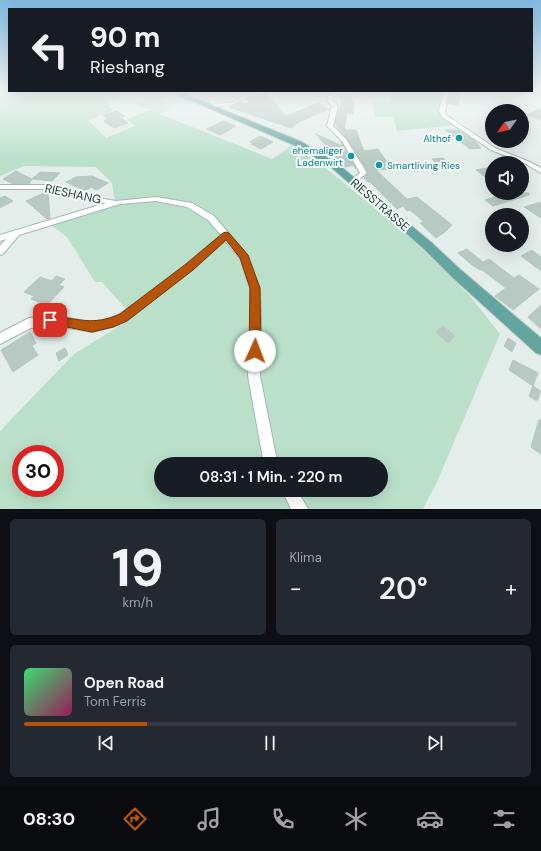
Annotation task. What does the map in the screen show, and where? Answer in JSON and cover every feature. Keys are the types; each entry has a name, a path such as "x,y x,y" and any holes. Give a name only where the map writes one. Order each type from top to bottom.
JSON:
{"main road":[{"name":"RIESSTRASSE","path":"226,114 300,144 335,166 354,181 541,348"}],"street":[{"path":"333,114 330,126 344,140 364,172 354,181"},
{"path":"443,114 444,116 492,149 528,163 541,171"},
{"name":"RIESHANG","path":"2,187 47,187 60,189 95,200 120,202 156,199 189,205 211,218 244,257 255,288 256,318 254,376 270,457"},
{"name":"RIESHANG","path":"0,238 120,202"},
{"path":"0,252 16,233"},
{"path":"0,339 29,322 50,320 92,327 109,324 130,313 189,267 226,235"},
{"path":"293,497 300,509"}],"green space":[{"path":"0,114 104,114 88,120 106,138 135,126 127,119 140,114 159,114 272,159 291,146 318,162 406,233 470,296 500,334 437,482 423,509 0,509 0,431 74,354 131,319 225,241 217,238 126,309 102,282 95,282 67,237 52,226 115,203 112,183 96,167 24,166 0,176"},
{"path":"375,114 441,114 456,125 397,131 393,117 375,117"}],"building":[{"path":"121,114 125,116 121,118 128,123 114,128 104,121 108,119 103,115"},
{"path":"248,114 284,114 286,116 292,114 318,114 299,122 291,128"},
{"path":"338,114 347,114 344,130 356,130 364,151 378,149 392,169 376,170 407,199 417,197 452,225 436,238 420,223 424,222 410,210 407,211 403,206 397,209 364,178 368,172 347,138 335,123"},
{"path":"529,114 541,114 541,120 529,116"},
{"path":"223,121 236,126 220,135 207,129"},
{"path":"445,130 459,130 475,141 481,148 470,149"},
{"path":"316,134 342,146 341,142 356,169 353,165 345,167 341,164"},
{"path":"260,136 273,142 261,149 251,144 253,143 250,142"},
{"path":"443,158 452,167 440,168 432,159"},
{"path":"485,168 485,177 476,170"},
{"path":"16,171 32,179 29,184 13,184 3,179"},
{"path":"40,172 60,173 52,181 32,179"},
{"path":"92,176 108,183 97,190 91,187 86,191 66,182 76,177"},
{"path":"48,191 50,218 47,219 26,201"},
{"path":"5,196 13,201 0,208 0,198"},
{"path":"485,200 513,200 493,206"},
{"path":"541,202 541,218 529,210 529,208 524,207"},
{"path":"467,249 483,262 489,259 514,278 519,275 539,289 513,310 495,296 506,288 482,270 472,265 458,253"},
{"path":"532,250 541,257 541,271 521,256"},
{"path":"56,276 65,279 59,285 64,287 47,305 31,299 34,296 24,292 40,277 52,281"},
{"path":"541,305 541,329 528,317"},
{"path":"443,326 455,336 448,343 436,332"},
{"path":"30,332 36,343 32,346 38,355 13,372 1,350"},
{"path":"508,338 516,343 512,352 504,346"},
{"path":"65,348 68,355 59,361 56,353"},
{"path":"513,360 538,373 533,386 509,370"},
{"path":"533,386 541,391 537,401 529,396"},
{"path":"539,420 541,420 541,454 531,447"}],"place":[{"name":"Althof","path":"459,138"},
{"name":"ehemaliger Ladenwirt","path":"351,156"},
{"name":"Smartliving Ries","path":"379,165"}],"route":[{"path":"50,320 92,327 109,324 124,317 189,267 226,235 244,257 255,288 255,351"}]}
